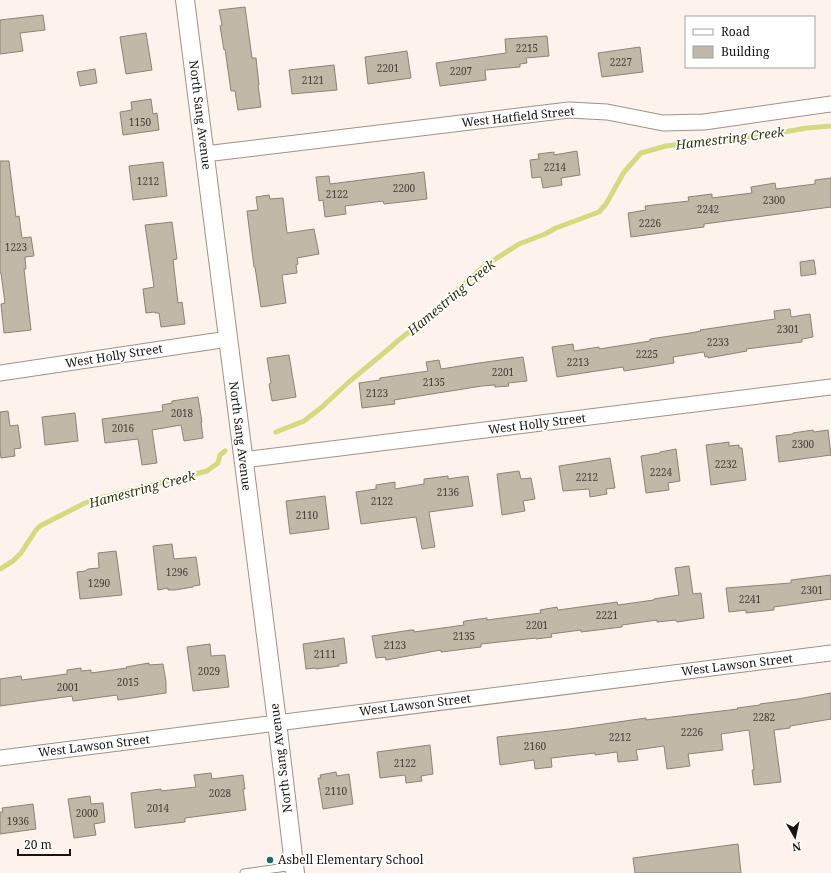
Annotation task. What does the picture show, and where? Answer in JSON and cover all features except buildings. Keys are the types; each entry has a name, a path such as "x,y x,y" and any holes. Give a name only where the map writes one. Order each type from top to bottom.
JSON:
{"street":[{"name":"North Sang Avenue","path":"185,0 277,722 294,870"},
{"name":"West Hatfield Street","path":"205,154 569,110 607,112 663,123 670,123 704,122 831,104"},
{"name":"West Holly Street","path":"0,373 228,339"},
{"name":"West Holly Street","path":"243,460 831,387"},
{"name":"West Lawson Street","path":"0,758 831,653"}],"lane":[{"path":"244,873 294,870"}],"waterway":[{"name":"Hamestring Creek","path":"276,432 304,421 322,407 350,381 483,267 519,244 599,212 606,204 624,172 641,153 666,146 831,126"},
{"name":"Hamestring Creek","path":"0,569 13,561 21,553 40,526 93,500 207,471 218,463 220,455 225,451"}],"place":[{"name":"Asbell Elementary School","path":"270,860"}]}
